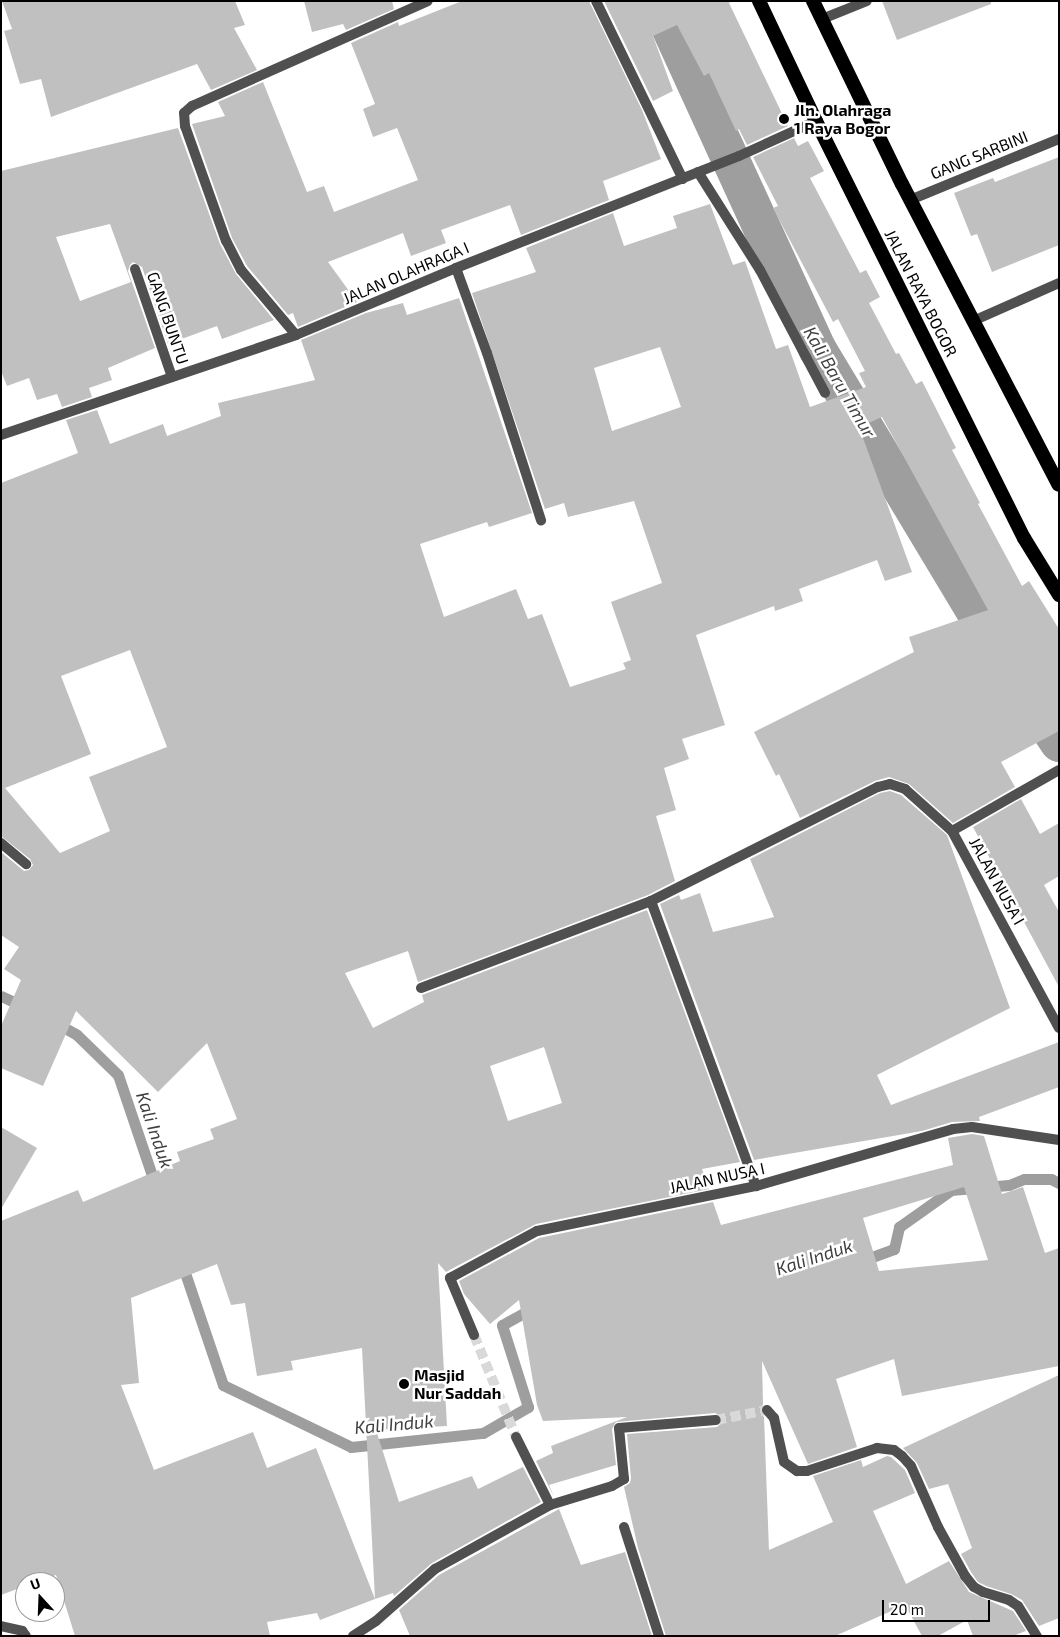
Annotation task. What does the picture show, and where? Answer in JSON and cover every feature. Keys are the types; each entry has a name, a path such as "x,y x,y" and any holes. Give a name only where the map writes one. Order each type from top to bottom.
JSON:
{"highway":[{"name":"JALAN RAYA BOGOR","path":"759,1 816,121 1024,538 1059,595"},
{"name":"JALAN RAYA BOGOR","path":"813,1 910,200 1059,485"}],"street":[{"path":"296,335 241,270 226,241 185,126 184,113 192,106 428,1"},
{"path":"596,1 683,179"},
{"path":"822,19 866,1"},
{"name":"JALAN OLAHRAGA I","path":"1,435 296,335 456,268 739,156 816,121"},
{"name":"GANG SARBINI","path":"910,200 1059,139"},
{"path":"702,170 764,278 825,393"},
{"path":"456,268 488,353 541,520"},
{"name":"GANG BUNTU","path":"135,269 172,377"},
{"path":"973,321 1059,283"},
{"name":"JALAN NUSA I","path":"1059,770 952,831 1059,1028"},
{"path":"422,988 651,901 869,792 890,784 905,789 952,831"},
{"path":"1,843 26,864"},
{"path":"651,901 756,1186"},
{"name":"JALAN NUSA I","path":"474,1336 450,1278 537,1231 756,1186 953,1129 972,1127 1059,1140"},
{"path":"767,1410 774,1418 784,1462 797,1471 807,1471 877,1448 894,1450 902,1456 910,1466 938,1527 965,1576 978,1590 1009,1600 1018,1606 1037,1636"},
{"path":"354,1636 376,1620 435,1569 550,1505 612,1486 624,1479 619,1428 716,1420"},
{"path":"516,1437 550,1505"},
{"path":"624,1527 659,1636"},
{"path":"1,1626 22,1631 26,1636"}],"building":[{"path":"2,1 235,1 245,25 234,28 257,70 211,90 197,64 51,117 41,79 20,84 4,31 12,29"},
{"path":"304,1 392,1 394,9 346,30 343,24 312,32"},
{"path":"462,1 589,1 642,110 661,159 603,181 609,200 521,235 510,205 441,230 446,243 411,256 403,233 328,262 357,302 298,327 293,313 288,315 247,266 232,238 192,124 225,116 218,102 263,82 307,192 324,186 334,212 418,180 397,128 373,137 363,109 375,104 351,43 398,22 399,26"},
{"path":"604,1 732,1 729,3 788,126 747,145 739,129 736,131 709,73 704,76 677,25 653,36 673,91 653,101"},
{"path":"882,1 991,1 991,4 897,40"},
{"path":"178,128 220,244 236,274 274,320 222,339 217,326 168,344 142,267 133,262 128,271 155,348 108,368 112,380 89,388 92,397 62,407 57,394 37,400 29,378 7,386 1,371 1,171","holes":["110,224 131,282 80,301 56,237"]},
{"path":"794,138 798,146 808,141 824,171 810,178 860,273 866,270 880,297 869,303 896,354 899,353 916,384 922,381 956,448 952,450 980,503 978,504 1022,586 1029,581 1059,629 1059,731 1001,762 1015,787 953,823 909,784 889,777 875,781 800,818 779,774 776,776 754,732 914,652 909,637 988,610 882,417 859,427 912,572 885,581 877,560 799,589 803,601 775,611 774,606 696,635 725,725 682,739 689,759 664,768 676,810 656,816 675,881 648,895 418,982 408,951 345,973 373,1028 424,1002 422,995 647,910 740,1162 702,1169 709,1189 536,1224 446,1272 438,1263 447,1426 376,1430 399,1502 472,1476 478,1489 523,1467 541,1502 432,1563 394,1596 393,1593 320,1620 317,1613 267,1622 270,1636 75,1636 65,1604 65,1572 15,1572 15,1590 1,1595 1,1221 78,1190 83,1202 180,1161 177,1152 214,1139 210,1129 237,1119 207,1043 158,1092 76,1011 43,1086 1,1068 1,1026 21,980 4,969 19,947 1,935 1,852 24,871 29,870 33,865 30,859 1,836 1,483 78,453 66,420 97,410 110,444 163,424 167,436 221,416 218,403 315,380 301,340 366,313 403,303 407,315 459,298 532,513 489,527 487,522 420,544 444,617 516,589 528,619 542,614 570,687 626,669 623,663 631,660 611,602 662,583 634,501 568,517 564,503 545,509 472,293 536,272 526,248 613,213 624,246 677,228 673,216 710,204 733,265 745,261 776,349 788,345 810,407 866,387 859,373 865,371 838,319 833,322 773,208 778,206 753,157","holes":["660,347 681,407 612,431 594,368","130,650 167,747 89,777 110,831 60,853 5,788 91,754 61,676","544,1047 562,1103 508,1121 490,1066","217,1264 231,1305 245,1303 257,1376 293,1370 291,1361 362,1348 375,1599 316,1448 267,1468 253,1432 154,1470 121,1385 139,1383 131,1298"]},
{"path":"1059,157 1059,245 992,272 977,234 971,236 954,193 993,178 995,182"},
{"path":"890,791 901,795 947,835 1010,1008 877,1075 891,1105 1059,1042 1059,1087 979,1117 980,1121 952,1122 922,1131 754,1160 660,904 679,895 681,900 700,893 713,932 774,917 750,859 880,793"},
{"path":"1021,799 1040,834 1059,823 1059,876 1044,885 1059,912 1059,987 973,827"},
{"path":"1,1127 37,1148 1,1209"},
{"path":"972,1134 984,1136 1002,1194 1023,1187 1045,1253 1059,1248 1059,1366 902,1396 894,1359 836,1379 857,1447 808,1464 762,1361 763,1404 760,1411 764,1417 769,1550 833,1522 813,1476 861,1460 863,1467 887,1456 891,1457 905,1470 915,1493 873,1511 906,1584 949,1561 969,1592 1013,1611 1026,1631 1013,1636 973,1636 967,1620 938,1636 922,1636 905,1605 835,1636 666,1636 638,1548 624,1487 630,1483 631,1478 627,1434 717,1427 722,1423 722,1417 715,1413 616,1422 612,1429 616,1465 549,1485 554,1497 536,1461 553,1453 551,1446 627,1417 543,1421 537,1405 519,1300 490,1324 464,1294 459,1281 539,1238 713,1202 721,1225 953,1165 948,1138","holes":["964,1187 988,1260 879,1271 863,1218"]},
{"path":"1059,1375 1059,1618 1039,1626 1022,1600 978,1582 961,1554 972,1548 948,1484 929,1489 917,1463 903,1448"},
{"path":"559,1509 581,1565 625,1552 652,1636 410,1636 399,1610 439,1575"}],"waterway":[{"name":"Kali Baru Timur","path":"658,1 818,350 1013,674 1059,743"},
{"name":"Kali Induk","path":"1,996 25,1007"},
{"name":"Kali Induk","path":"54,1022 77,1035 118,1075 156,1187"},
{"path":"861,1261 894,1249 899,1227 951,1190 1009,1185 1024,1179 1051,1179 1059,1183"},
{"name":"Kali Induk","path":"181,1261 223,1385 351,1447 483,1433 528,1407 502,1325 533,1308"}],"tunnel":[{"path":"474,1335 516,1437"},
{"path":"716,1420 767,1410"}],"place":[{"name":"Jln. Olahraga 1 Raya Bogor","path":"784,119"},
{"name":"Masjid Nur Saddah","path":"404,1384"}]}
